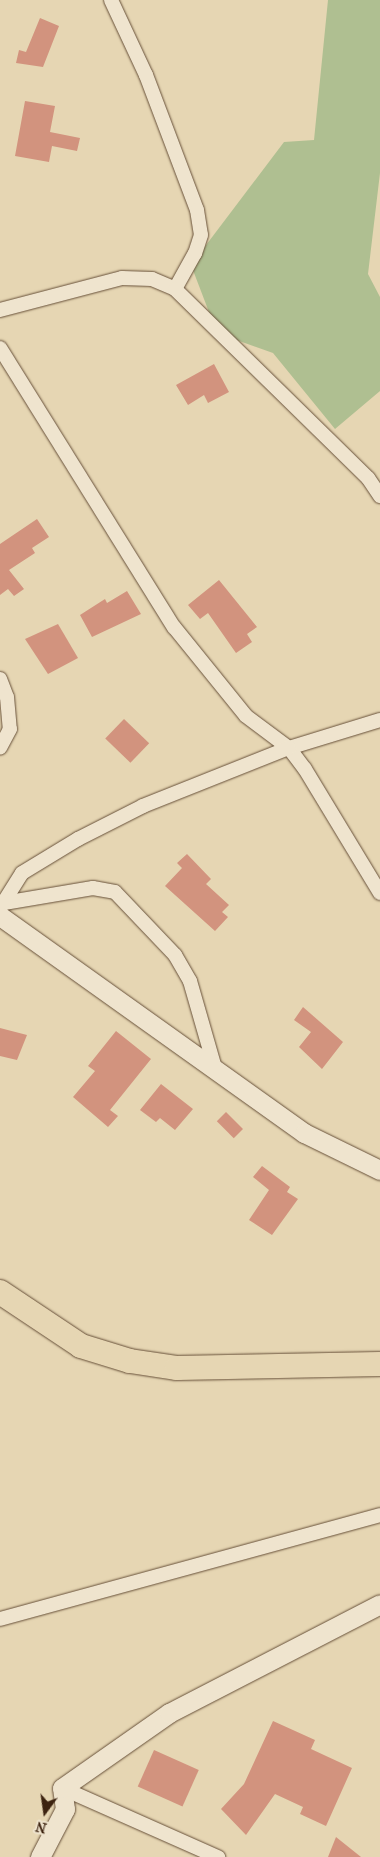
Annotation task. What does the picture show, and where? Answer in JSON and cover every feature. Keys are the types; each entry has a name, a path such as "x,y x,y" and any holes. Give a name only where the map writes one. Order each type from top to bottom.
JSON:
{"highway":[{"path":"0,1292 82,1346 130,1361 177,1368 380,1364"}],"street":[{"path":"111,0 146,75 197,210 201,235 195,253 175,289"},
{"path":"0,310 122,278 152,279 175,289 368,478 380,496"},
{"path":"0,348 174,626 246,716 289,748 305,769 380,892"},
{"path":"0,680 7,697 10,729 0,748"},
{"path":"1,909 11,887 22,873 78,839 142,806 289,748 380,720"},
{"path":"1,909 93,888 116,892 175,955 190,981 215,1068"},
{"path":"1,909 304,1133 380,1170"},
{"path":"0,1619 380,1515"},
{"path":"62,1788 169,1713 380,1604"},
{"path":"40,1857 66,1809 62,1788"},
{"path":"62,1788 218,1857"}],"green space":[{"path":"328,0 380,0 380,173 368,274 380,297 380,391 335,429 273,353 217,333 191,265 284,142 314,140"}],"building":[{"path":"40,18 59,26 43,67 16,63 19,50 26,52"},
{"path":"25,101 55,106 50,132 80,138 77,151 52,146 49,162 15,156"},
{"path":"214,364 229,392 208,403 204,395 188,405 176,385"},
{"path":"37,519 49,537 32,548 35,553 9,570 24,589 14,596 8,589 0,595 0,544"},
{"path":"219,580 257,627 247,634 252,642 236,653 208,613 200,619 188,605"},
{"path":"127,591 141,614 92,637 80,615 105,599 107,603"},
{"path":"58,624 78,658 48,674 25,639"},
{"path":"124,719 149,743 130,763 105,738"},
{"path":"187,854 211,879 206,884 229,905 222,912 228,917 215,931 165,886 182,868 177,863"},
{"path":"303,1007 343,1042 322,1069 299,1047 311,1032 294,1020"},
{"path":"0,1028 27,1035 17,1060 0,1056"},
{"path":"116,1031 151,1059 110,1110 118,1116 108,1127 73,1097 95,1071 88,1066"},
{"path":"161,1084 193,1109 175,1130 160,1118 156,1122 140,1110"},
{"path":"226,1112 243,1129 234,1138 217,1121"},
{"path":"262,1166 290,1187 287,1192 298,1199 272,1235 249,1220 269,1190 253,1177"},
{"path":"273,1721 315,1740 311,1749 352,1768 326,1826 300,1814 303,1807 275,1794 246,1835 221,1809 244,1784"},
{"path":"154,1750 199,1770 182,1806 138,1787"},
{"path":"336,1837 361,1857 328,1857"}]}
